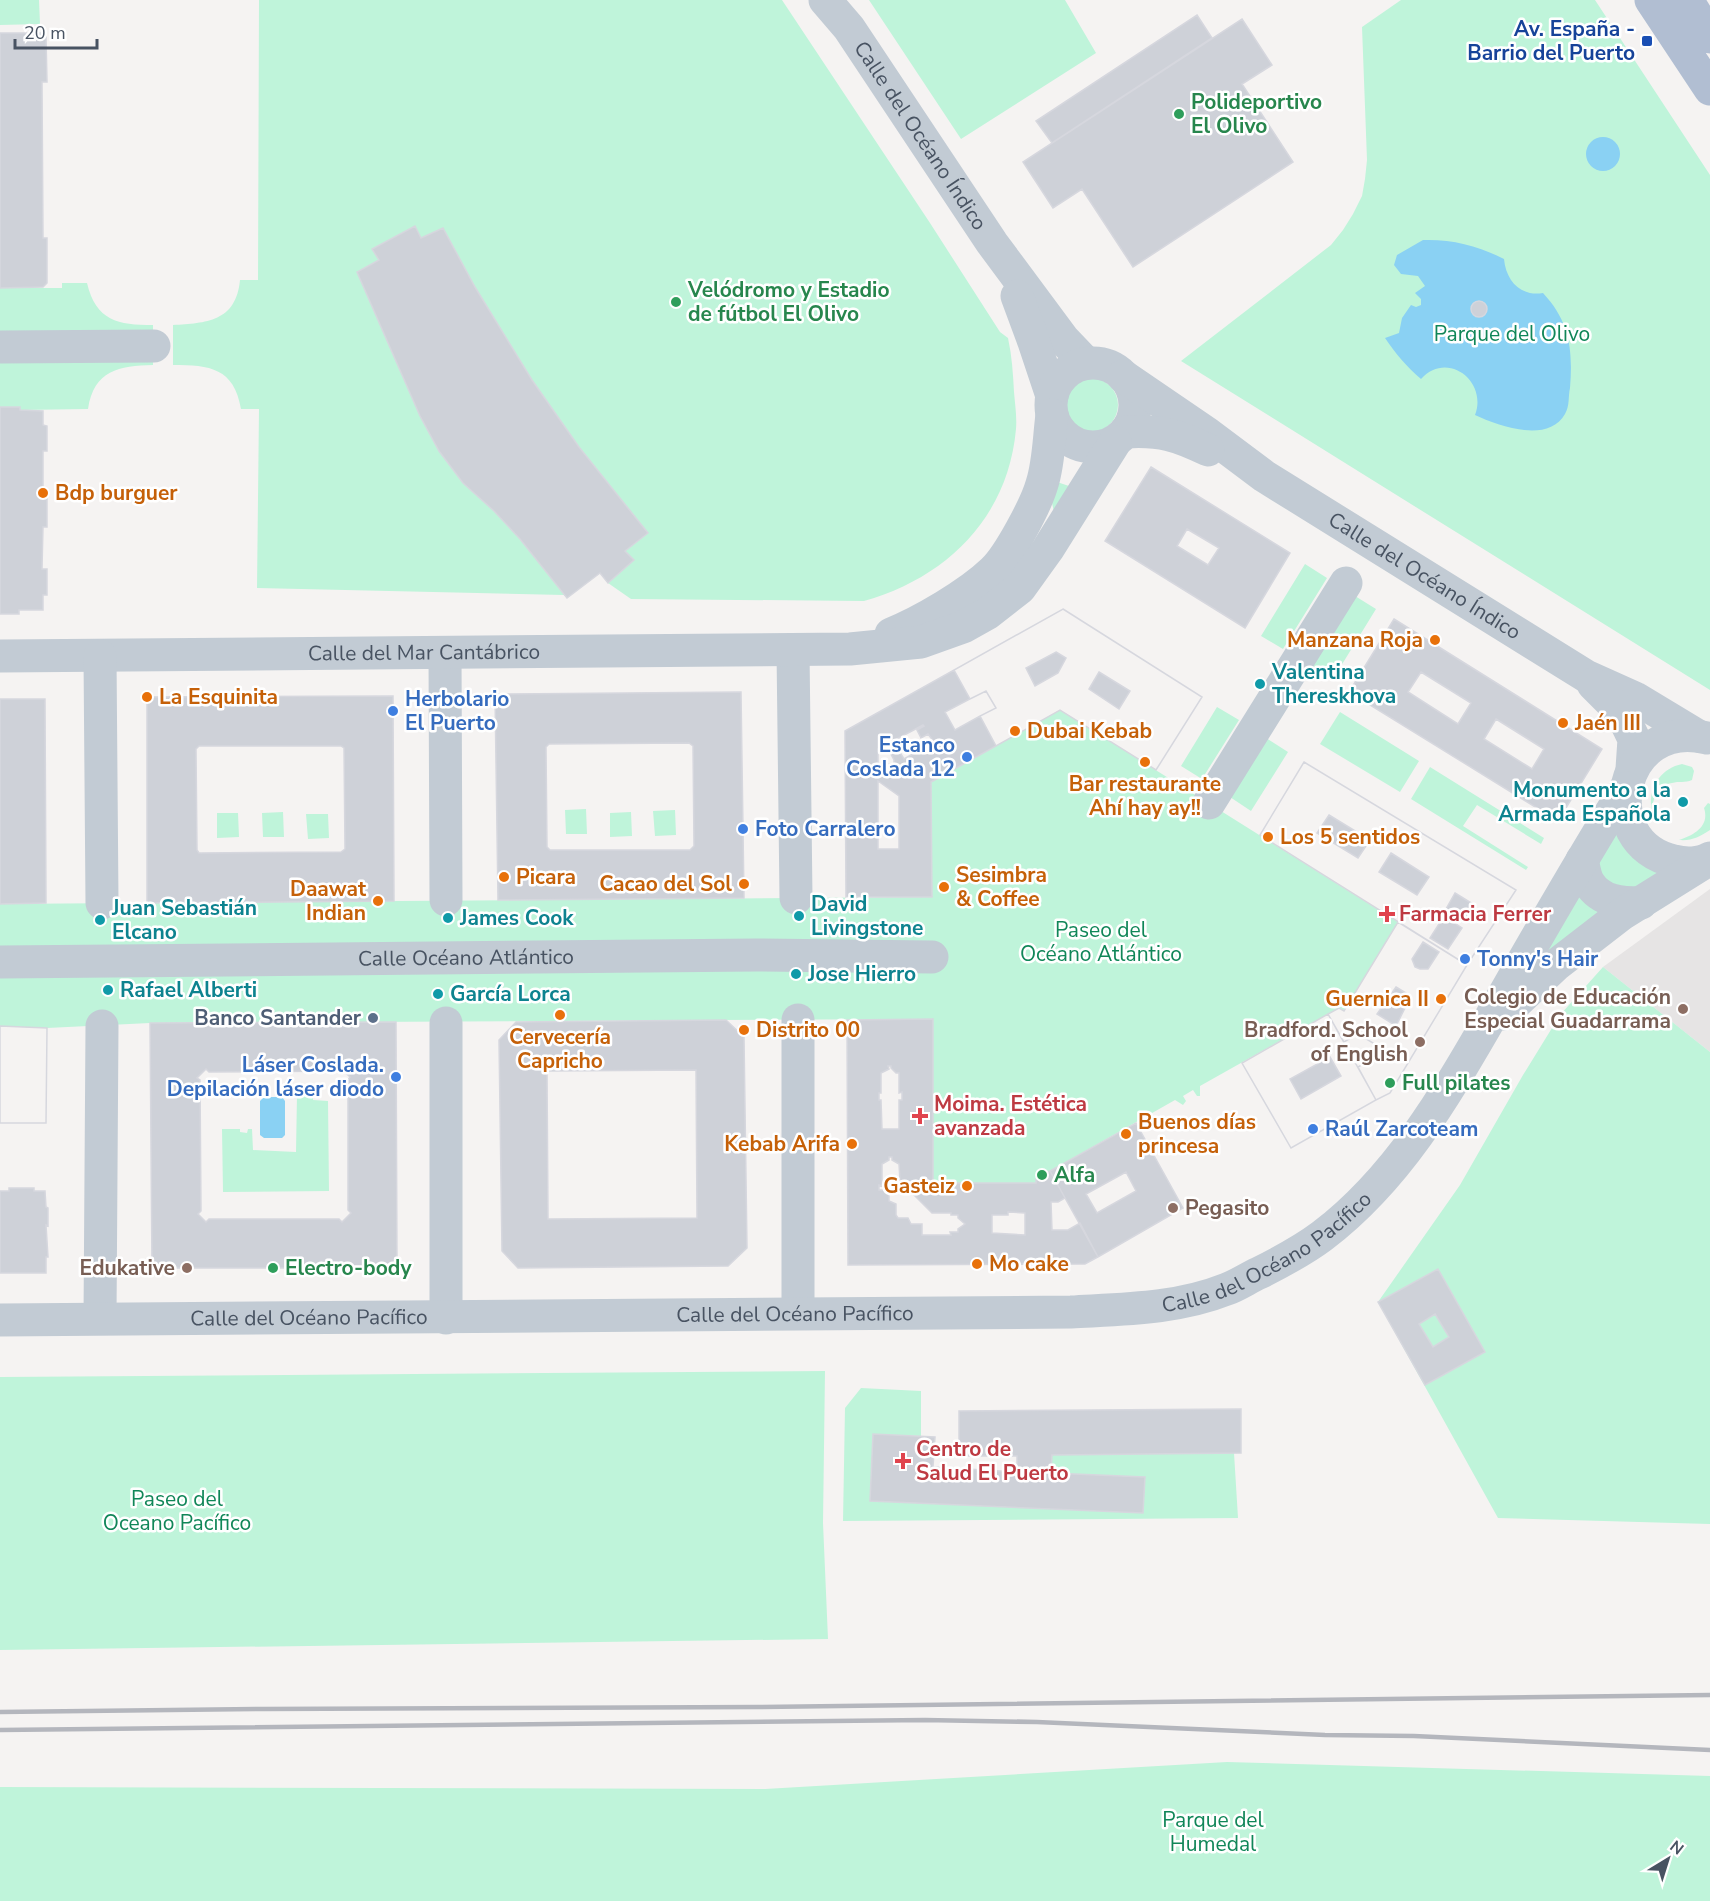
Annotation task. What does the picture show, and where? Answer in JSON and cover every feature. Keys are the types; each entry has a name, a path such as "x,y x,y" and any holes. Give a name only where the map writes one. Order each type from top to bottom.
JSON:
{"main road":[{"path":"1651,0 1710,89"}],"street":[{"name":"Calle del Océano Índico","path":"825,0 843,14 992,243 1064,340 1086,363"},
{"name":"Calle del Océano Índico","path":"992,243 1018,298 1035,342 1052,406"},
{"path":"0,347 154,346"},
{"path":"1086,363 1100,363 1113,367 1123,376 1131,386 1136,409 1132,421 1120,437 1103,446 1090,447 1077,444 1066,437 1058,427 1052,406 1056,385 1064,375 1074,367 1086,363"},
{"name":"Calle del Océano Índico","path":"1123,376 1208,434 1264,476 1586,676 1635,698 1704,737"},
{"name":"Calle del Mar Cantábrico","path":"1048,549 1042,484 1052,406"},
{"name":"Calle del Océano Índico","path":"1120,437 1151,430 1176,436 1264,476"},
{"name":"Calle del Mar Cantábrico","path":"0,656 793,650 850,649 921,642 963,627 988,613 1020,588 1048,549 1120,437"},
{"name":"Calle del Mar Cantábrico","path":"850,649 914,625 993,571 1020,532 1042,484"},
{"path":"1209,803 1346,583"},
{"path":"793,650 796,898"},
{"path":"446,653 446,900"},
{"path":"100,656 102,903"},
{"name":"Calle del Océano Índico","path":"1586,676 1621,712 1634,739 1625,810 1640,840 1648,848 1682,863 1710,859"},
{"name":"Calle del Océano Pacífico","path":"0,1320 1071,1312 1188,1302 1227,1289 1284,1260 1321,1237 1352,1211 1385,1177 1410,1147 1437,1108 1641,757 1658,742 1680,736 1704,737"},
{"name":"Calle del Océano Pacífico","path":"1477,1041 1556,965 1622,914 1710,859"},
{"path":"1582,860 1589,884 1600,895 1618,903 1641,903"},
{"name":"Calle Océano Atlántico","path":"0,962 745,955 932,957"},
{"path":"798,1020 798,1313"},
{"path":"446,1023 446,1318"},
{"path":"100,1318 102,1026"}],"shaded area":[{"name":"Colegio de Educación Especial Guadarrama","path":"1710,889 1710,1052 1603,967"}],"green space":[{"path":"0,0 39,0 40,24 0,25"},
{"name":"Velódromo y Estadio de fútbol El Olivo","path":"259,0 782,0 1000,332 1008,338 1016,429 1011,461 1000,490 986,516 968,540 946,560 921,577 894,591 864,601 631,599 608,583 600,573 567,598 564,595 257,588 259,409 241,409 233,385 218,372 198,366 173,365 173,325 217,318 232,304 240,280 258,280"},
{"path":"869,0 1065,0 1096,53 961,139"},
{"name":"Parque del Olivo","path":"1401,0 1595,0 1710,175 1710,690 1181,361 1331,245 1353,214 1362,196 1367,160 1362,27"},
{"path":"62,283 87,283 96,306 110,318 129,324 153,325 153,365 119,369 102,378 91,396 88,409 20,410 19,407 0,407 0,288 62,288"},
{"path":"1091,378 1101,380 1110,386 1116,395 1118,405 1116,415 1110,424 1101,430 1091,432 1081,430 1072,424 1066,415 1064,405 1066,395 1072,386 1081,380"},
{"path":"1051,480 1075,488 1056,521 1052,503"},
{"path":"1305,564 1327,578 1283,649 1261,636"},
{"path":"1355,596 1376,609 1333,679 1311,666"},
{"path":"1217,707 1239,720 1202,779 1181,766"},
{"name":"Paseo del Océano Atlántico","path":"1060,710 1398,922 1344,1011 1339,1008 1200,1086 1200,1096 1197,1096 1193,1090 1183,1096 1186,1101 1183,1105 1175,1100 1036,1179 1036,1183 933,1183 933,1019 150,1023 47,1028 0,1026 0,904 932,897 931,782"},
{"path":"1340,712 1419,761 1400,792 1320,744"},
{"path":"1266,738 1288,752 1251,811 1230,797"},
{"path":"1682,764 1692,767 1694,771 1692,780 1667,784 1659,790 1654,798 1652,813 1651,796 1656,782 1667,771"},
{"path":"1430,767 1544,838 1541,844 1477,805 1463,826 1528,867 1526,870 1411,799"},
{"path":"1708,803 1710,804 1710,830 1695,838 1679,840 1703,825 1704,808"},
{"path":"586,809 587,834 566,834 565,810"},
{"path":"675,810 676,835 655,836 653,811"},
{"path":"283,812 284,837 263,837 262,813"},
{"path":"631,812 632,836 610,837 610,813"},
{"path":"217,813 238,813 239,837 217,838"},
{"path":"306,814 328,814 329,838 308,839"},
{"path":"1616,829 1659,872 1637,887 1616,892 1596,866"},
{"path":"1578,889 1606,907 1545,956"},
{"path":"1603,967 1710,1052 1710,1524 1498,1518 1378,1302 1460,1185 1560,1015"},
{"path":"297,1095 313,1095 313,1100 328,1101 329,1191 223,1192 222,1129 240,1129 240,1132 247,1133 248,1129 252,1129 253,1150 296,1152"},
{"name":"Paseo del Oceano Pacífico","path":"825,1371 823,1523 828,1639 0,1650 0,1377"},
{"path":"861,1388 921,1391 921,1436 873,1434 871,1501 1142,1513 1051,1473 1052,1455 1234,1453 1238,1518 843,1521 845,1408"},
{"name":"Parque del Humedal","path":"1227,1762 1710,1776 1710,1901 0,1901 0,1787 765,1789"}],"water":[{"path":"1603,137 1615,142 1620,154 1615,166 1603,171 1591,166 1586,154 1591,142"},
{"path":"1423,240 1465,244 1504,259 1508,274 1516,286 1535,294 1543,293 1552,304 1568,337 1571,361 1568,407 1557,423 1547,428 1523,430 1497,424 1475,415 1476,391 1463,373 1442,368 1431,371 1421,379 1389,344 1385,338 1399,333 1402,318 1411,305 1416,307 1421,305 1421,299 1415,293 1425,286 1418,276 1401,274 1394,265 1397,255"},
{"path":"264,1097 282,1097 285,1101 285,1135 282,1138 264,1138 260,1135 260,1101"}],"building":[{"path":"1197,15 1212,38 1052,143 1036,121"},
{"name":"Polideportivo El Olivo","path":"1242,19 1272,65 1242,84 1293,162 1133,267 1082,189 1053,208 1023,162"},
{"path":"0,33 42,33 46,37 47,82 42,82 43,238 47,238 47,283 43,287 0,288"},
{"path":"415,226 421,238 443,228 475,287 532,380 579,447 648,533 625,551 634,560 608,583 600,573 567,598 520,539 463,483 439,451 420,416 357,272 379,260 372,249"},
{"path":"1479,301 1485,303 1487,309 1485,315 1479,317 1473,315 1471,309 1473,303"},
{"path":"0,407 20,407 20,410 43,411 43,425 47,426 47,451 43,451 43,494 47,494 47,527 43,527 42,569 47,569 47,595 43,595 43,610 19,610 19,614 0,614"},
{"path":"1151,467 1290,553 1245,628 1105,541","holes":["1187,529 1219,548 1208,565 1177,546"]},
{"path":"1063,609 1202,697 1156,770 1060,710 996,746 980,716 996,708 986,691 970,699 954,670","holes":["1056,652 1066,658 1058,673 1035,686 1026,668","1099,672 1130,691 1119,709 1089,689"]},
{"path":"1063,609 1202,697 1156,770 1060,710 996,746 980,716 996,708 986,691 970,699 954,670"},
{"path":"1394,619 1602,749 1558,821 1349,692","holes":["1421,672 1471,703 1458,724 1408,692","1496,719 1544,749 1532,769 1484,739"]},
{"path":"954,670 970,699 945,712 955,730 980,716 996,746 931,782 932,897 846,897 845,731","holes":["923,725 917,730 921,738 928,734 934,742 904,759 893,741","886,745 894,764 878,765 878,749","878,781 899,796 899,849 878,849"]},
{"path":"741,692 744,898 498,900 495,694","holes":["689,743 693,746 694,846 690,850 550,850 547,847 546,747 549,744"]},
{"path":"393,696 394,901 147,903 147,697","holes":["199,746 341,746 344,748 345,849 341,852 199,853 197,850 196,749"]},
{"path":"0,699 45,699 46,903 0,904"},
{"path":"1304,762 1516,890 1467,965 1260,835","holes":["1329,815 1370,840 1358,858 1317,833","1391,853 1429,877 1417,895 1379,872","1455,893 1473,904 1463,920 1446,909","1444,916 1462,928 1448,949 1430,938"]},
{"path":"1304,762 1516,890 1467,965 1260,835"},
{"path":"1398,922 1467,965 1390,1093 1376,1100 1358,1067 1370,1060 1378,1046 1355,1032 1344,1042 1328,1014 1339,1008 1344,1011","holes":["1423,942 1439,952 1428,969 1415,967 1412,959","1396,987 1411,996 1396,1026 1377,1014"]},
{"path":"1398,922 1467,965 1390,1093 1376,1100 1358,1067 1370,1060 1378,1046 1355,1032 1344,1042 1328,1014 1339,1008 1344,1011"},
{"path":"1328,1014 1376,1100 1291,1148 1242,1063","holes":["1330,1057 1341,1076 1301,1099 1290,1079"]},
{"path":"1328,1014 1376,1100 1291,1148 1242,1063"},
{"path":"933,1019 933,1183 1036,1183 1036,1179 1050,1171 1065,1198 1058,1202 1051,1202 1052,1230 1068,1230 1080,1223 1098,1257 1085,1264 848,1265 847,1020","holes":["888,1066 899,1073 899,1093 902,1092 902,1100 899,1100 899,1129 882,1129 879,1093 881,1093 881,1073 889,1069","889,1157 892,1157 892,1160 899,1164 900,1181 932,1213 958,1215 958,1218 965,1224 958,1229 958,1232 950,1232 951,1235 922,1235 922,1224 911,1224 908,1218 898,1218 896,1204 889,1201 889,1190 879,1190 879,1185 882,1186 882,1164 889,1160","1008,1212 1025,1213 1025,1235 992,1233 992,1215 1008,1215"]},
{"path":"726,1020 744,1037 747,1248 728,1266 518,1268 502,1251 499,1040 516,1022","holes":["696,1070 697,1218 548,1219 547,1071"]},
{"path":"396,1022 397,1268 152,1268 150,1023","holes":["341,1068 350,1077 348,1080 348,1210 351,1213 342,1222 339,1219 209,1219 206,1222 198,1214 201,1211 200,1080 197,1078 206,1069 209,1072 339,1071"]},
{"path":"0,1026 47,1028 46,1123 0,1123"},
{"path":"0,1026 47,1028 46,1123 0,1123"},
{"path":"1136,1123 1183,1208 1098,1257 1050,1171","holes":["1126,1172 1136,1191 1097,1213 1086,1194"]},
{"path":"9,1188 34,1188 34,1191 45,1191 48,1208 46,1273 0,1273 0,1191 9,1191"},
{"path":"1438,1269 1485,1352 1425,1385 1378,1302","holes":["1435,1314 1449,1337 1433,1347 1419,1324"]},
{"name":"Centro de Salud El Puerto","path":"1241,1409 1241,1453 1052,1455 1051,1473 1145,1477 1143,1513 870,1501 873,1434 935,1437 933,1467 1017,1472 1017,1456 959,1456 959,1411"}],"railway":[{"path":"0,1712 758,1707 1710,1695"},
{"path":"0,1730 925,1720 1037,1722 1325,1735 1414,1736 1710,1750"}],"place":[{"name":"Av. España - Barrio del Puerto","path":"1647,41"},
{"name":"Polideportivo El Olivo","path":"1179,114"},
{"name":"Velódromo y Estadio de fútbol El Olivo","path":"676,302"},
{"name":"Bdp burguer","path":"43,493"},
{"name":"Manzana Roja","path":"1435,640"},
{"name":"Valentina Thereskhova","path":"1260,684"},
{"name":"La Esquinita","path":"147,697"},
{"name":"Herbolario El Puerto","path":"393,711"},
{"name":"Jaén III","path":"1563,723"},
{"name":"Dubai Kebab","path":"1015,731"},
{"name":"Estanco Coslada 12","path":"967,757"},
{"name":"Bar restaurante Ahí hay ay!!","path":"1145,762"},
{"name":"Monumento a la Armada Española","path":"1683,802"},
{"name":"Foto Carralero","path":"743,829"},
{"name":"Los 5 sentidos","path":"1268,837"},
{"name":"Picara","path":"504,877"},
{"name":"Cacao del Sol","path":"744,884"},
{"name":"Sesimbra & Coffee","path":"944,887"},
{"name":"Daawat Indian","path":"378,901"},
{"name":"Farmacia Ferrer","path":"1387,914"},
{"name":"David Livingstone","path":"799,916"},
{"name":"James Cook","path":"448,918"},
{"name":"Juan Sebastián Elcano","path":"100,920"},
{"name":"Tonny's Hair","path":"1465,959"},
{"name":"Jose Hierro","path":"796,974"},
{"name":"Rafael Alberti","path":"108,990"},
{"name":"García Lorca","path":"438,994"},
{"name":"Guernica II","path":"1441,999"},
{"name":"Colegio de Educación Especial Guadarrama","path":"1683,1009"},
{"name":"Cervecería Capricho","path":"560,1015"},
{"name":"Banco Santander","path":"373,1018"},
{"name":"Distrito 00","path":"744,1030"},
{"name":"Bradford. School of English","path":"1420,1042"},
{"name":"Láser Coslada. Depilación láser diodo","path":"396,1077"},
{"name":"Full pilates","path":"1390,1083"},
{"name":"Moima. Estética avanzada","path":"920,1116"},
{"name":"Raúl Zarcoteam","path":"1313,1129"},
{"name":"Buenos días princesa","path":"1126,1134"},
{"name":"Kebab Arifa","path":"852,1144"},
{"name":"Alfa","path":"1042,1175"},
{"name":"Gasteiz","path":"967,1186"},
{"name":"Pegasito","path":"1173,1208"},
{"name":"Mo cake","path":"977,1264"},
{"name":"Edukative","path":"187,1268"},
{"name":"Electro-body","path":"273,1268"},
{"name":"Centro de Salud El Puerto","path":"903,1461"}]}
